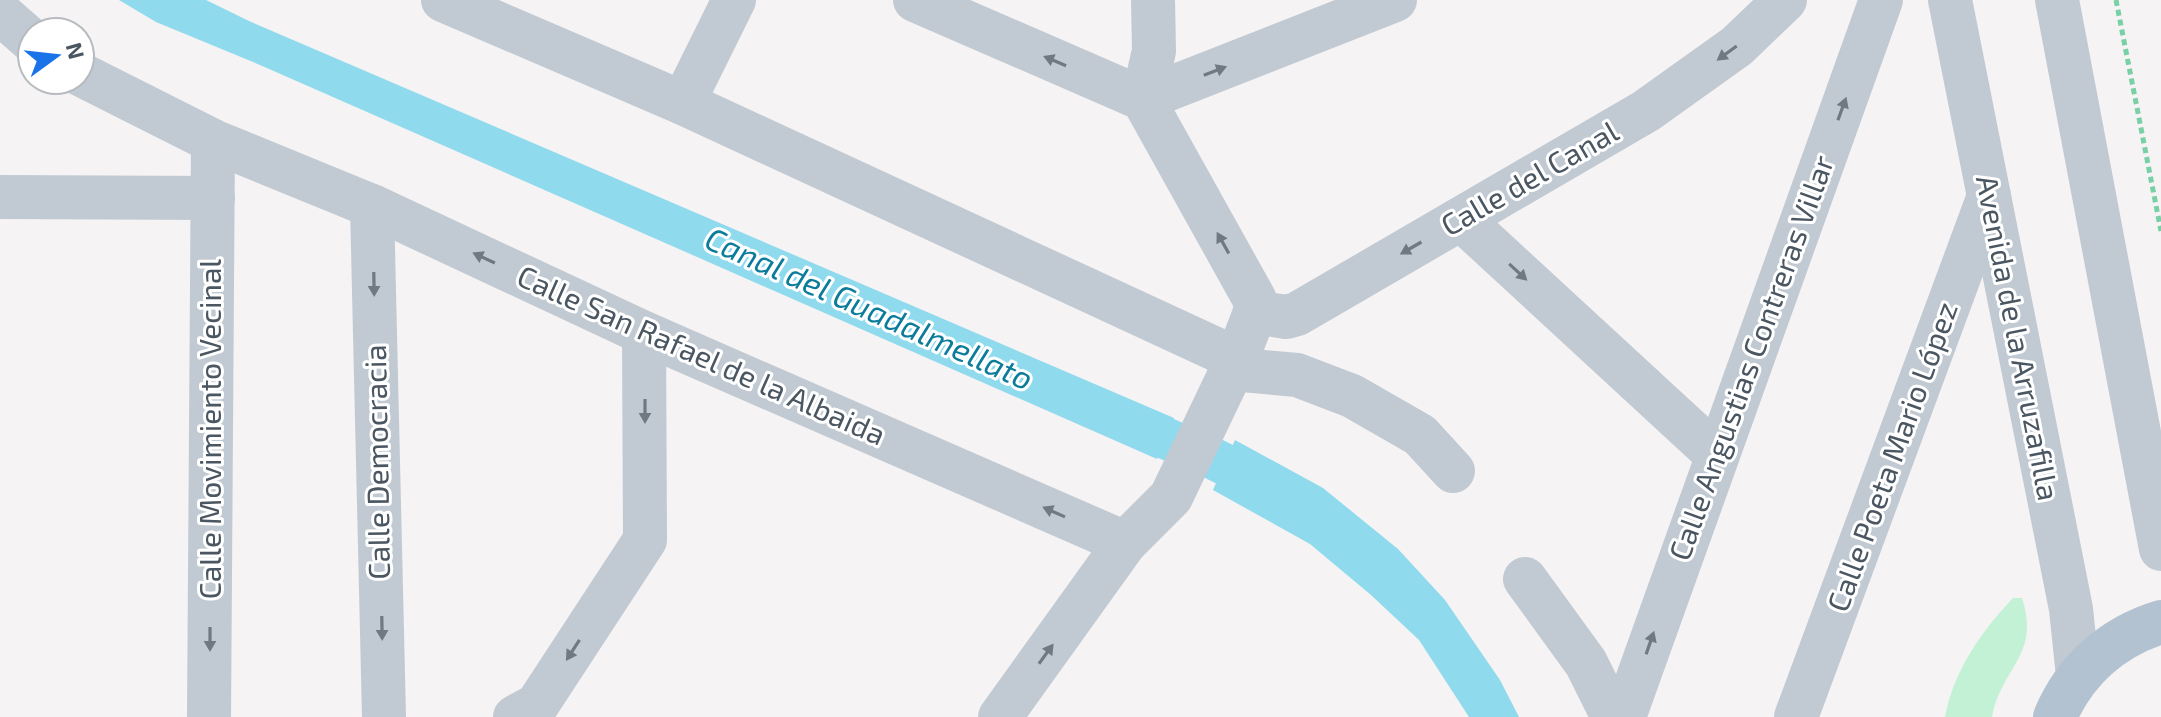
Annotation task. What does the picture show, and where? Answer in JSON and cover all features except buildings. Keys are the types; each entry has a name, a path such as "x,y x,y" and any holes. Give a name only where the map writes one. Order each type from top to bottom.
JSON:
{"main road":[{"path":"2055,717 2078,676 2115,642 2161,622"}],"street":[{"path":"443,0 683,103 1234,364 1297,375 1352,396 1420,435 1453,471"},
{"path":"683,103 734,0"},
{"path":"915,0 1143,99 1255,300 1255,312 1234,364 1171,497 1125,543 1000,717"},
{"path":"1143,99 1154,51 1153,0"},
{"path":"1143,99 1395,0"},
{"name":"Calle del Canal","path":"1255,312 1286,317 1297,314 1646,111 1737,46 1785,0"},
{"name":"Calle Angustias Contreras Villar","path":"1624,717 1881,0"},
{"name":"Avenida de la Arruzafilla","path":"1950,0 2071,609 2078,676"},
{"path":"2057,0 2161,549"},
{"path":"0,13 16,27"},
{"name":"Calle San Rafael de la Albaida","path":"96,82 213,141 372,206 644,333 1125,543"},
{"name":"Calle Movimiento Vecinal","path":"209,717 213,141"},
{"name":"Calle Poeta Mario López","path":"1796,717 1989,196"},
{"path":"0,197 213,198"},
{"name":"Calle Democracia","path":"372,206 384,717"},
{"path":"1461,219 1717,455"},
{"path":"515,717 537,705 645,540 644,333"},
{"path":"1525,579 1586,663 1613,717"}],"path":[{"path":"2116,0 2161,231"}],"green space":[{"path":"2013,598 2022,598 2027,634 1992,717 1945,717 1955,683 1970,653"}],"water":[{"path":"119,0 206,0 1174,418 1157,459 156,22"},
{"path":"1235,440 1323,488 1398,549 1445,600 1500,680 1519,717 1469,717 1419,640 1371,595 1310,544 1213,490"}],"waterway":[{"name":"Canal del Guadalmellato","path":"1113,416 1212,458 1274,489"}]}
